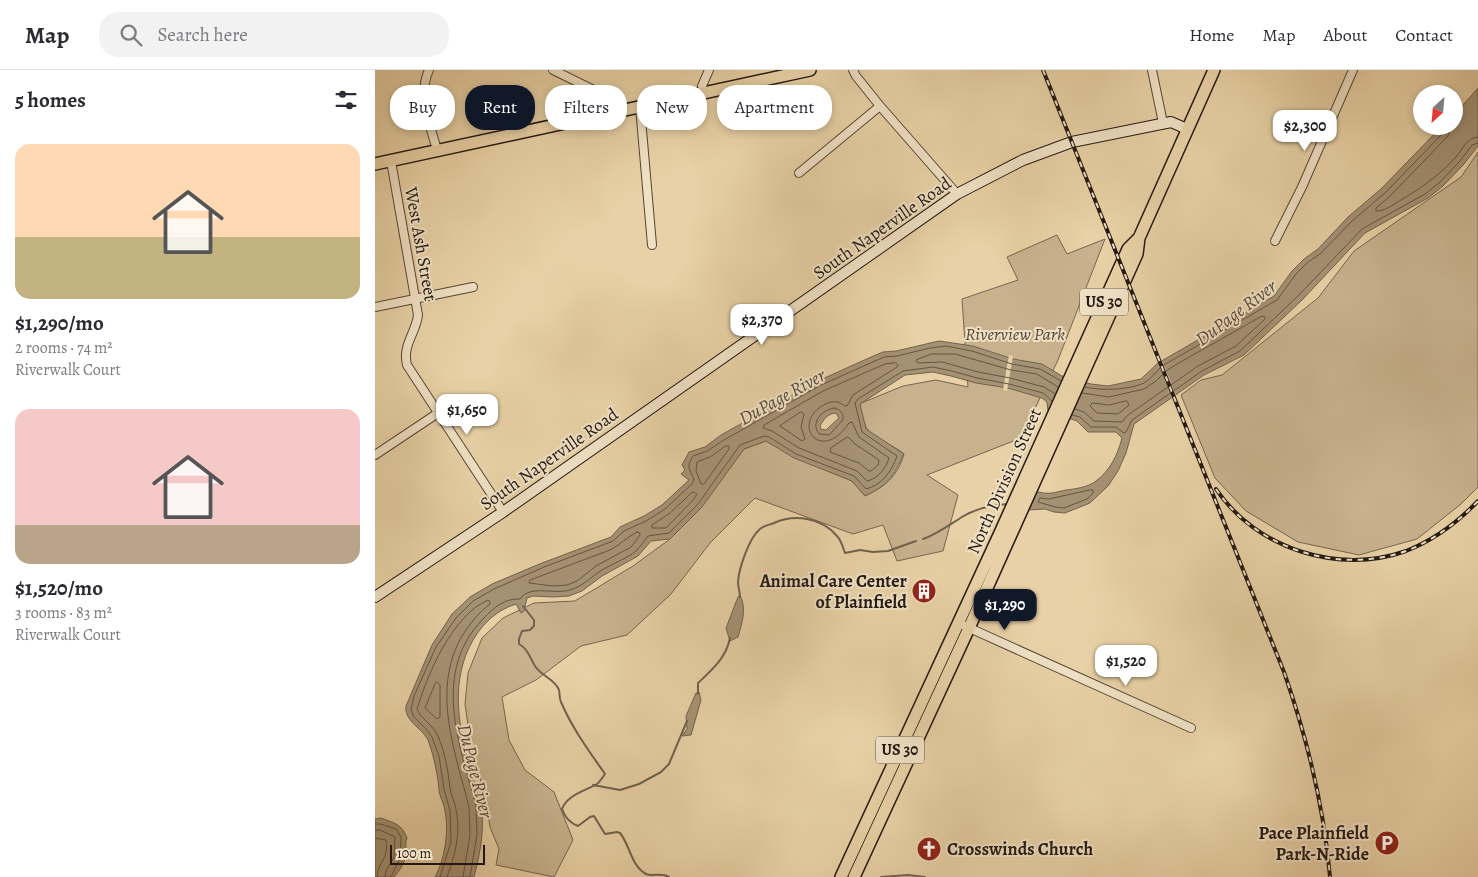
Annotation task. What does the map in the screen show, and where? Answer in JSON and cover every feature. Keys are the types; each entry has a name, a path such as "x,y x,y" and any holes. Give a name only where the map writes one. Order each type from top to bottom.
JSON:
{"main road":[{"path":"707,92 810,70"},
{"name":"North Division Street","path":"841,877 883,801 969,628 1030,492 1052,431 1079,371 1137,254 1139,238 1214,70"},
{"name":"South Naperville Road","path":"375,597 503,512 957,194 997,173 1051,149 1096,137 1163,123 1171,122 1187,129"},
{"path":"375,164 545,127"},
{"name":"North Division Street","path":"854,876 883,801 958,622 1016,496 1052,431"}],"street":[{"path":"429,70 425,83 424,102 437,150"},
{"path":"553,70 584,85"},
{"path":"702,85 709,70"},
{"path":"853,70 880,106 957,194"},
{"path":"1152,70 1163,123"},
{"path":"1275,241 1302,187 1353,70"},
{"path":"799,173 880,106"},
{"path":"642,130 652,245"},
{"name":"West Ash Street","path":"391,161 418,315 417,322 407,342 405,359 417,383 503,512"},
{"path":"375,307 473,287"},
{"path":"375,454 438,413"},
{"path":"958,622 1191,728"}],"green space":[{"path":"1478,152 1478,487 1461,504 1417,539 1359,555 1298,542 1246,511 1215,478 1181,395 1201,380 1222,375 1318,298 1354,251 1461,177"},
{"name":"Riverview Park","path":"1057,235 1067,254 1105,239 1058,360 1021,438 927,475 958,495 943,551 897,561 883,525 853,534 755,498 710,543 671,594 627,635 581,646 536,680 502,697 509,740 525,770 554,792 573,840 554,877 496,865 499,849 490,827 485,796 471,746 465,704 468,673 482,638 503,618 534,603 575,601 633,566 670,539 709,496 744,449 766,441 852,481 865,496 885,484 898,469 904,454 869,431 864,422 859,404 903,386 936,380 968,387 962,299 1018,280 1007,257"}],"water":[{"path":"1478,88 1478,146 1464,164 1443,186 1428,198 1365,233 1302,300 1244,355 1204,375 1134,424 1126,453 1118,471 1108,486 1090,503 1065,513 1045,509 1028,510 1036,493 1053,493 1082,487 1090,485 1101,477 1113,462 1122,438 1116,432 1088,432 1077,421 1048,411 1047,402 1042,398 1008,388 976,383 933,372 905,375 860,404 866,429 904,454 897,469 885,484 873,492 865,496 852,481 794,458 766,441 744,449 702,507 670,539 651,541 638,556 602,576 582,591 569,596 533,596 527,598 524,611 521,613 516,604 497,614 481,628 473,640 461,671 459,687 458,703 462,735 482,814 481,841 474,877 435,877 445,845 447,827 445,811 439,792 434,758 428,740 408,716 406,706 432,645 452,614 470,597 492,584 611,537 620,527 662,505 689,480 681,474 685,470 682,465 689,452 705,447 721,435 818,381 883,352 896,351 939,341 973,346 1013,359 1042,364 1062,376 1091,384 1108,386 1141,379 1158,363 1274,296 1292,271 1304,259 1318,249 1348,217 1382,188 1433,135 1463,135 1463,105","holes":["836,413 839,418 826,430 821,429 820,426 824,419"]},
{"path":"740,595 743,606 742,621 738,637 730,641 726,628"},
{"path":"699,692 701,700 691,735 682,736 687,729 686,716 696,693"},
{"path":"381,818 400,827 407,838 404,861 394,877 375,877 375,819"}],"pier":[{"path":"1009,355 1013,356 1007,391 1003,390"},
{"path":"1161,358 1177,398 1173,401 1157,360"}],"waterway":[{"path":"923,539 972,512 990,506 1008,504"},
{"path":"740,597 739,576 745,554 752,539 764,526 782,520 799,518 815,521 823,525 838,538 845,553 860,550 873,552 888,551 916,541"},
{"path":"523,606 534,620 534,626 530,630 522,631 519,644 527,651 535,666 557,686 560,700 570,721 605,774 597,784 577,794 564,804 562,809 565,815 578,826 594,816 605,834 620,833 634,861 641,870 649,875 669,877"},
{"path":"698,694 698,683 722,658 730,638"},
{"path":"593,785 620,790 639,784 661,772 669,764 687,721"},
{"path":"881,877 908,875 925,877"}],"railway":[{"path":"1043,70 1284,672 1307,747 1319,799 1330,877"},
{"path":"1216,489 1233,510 1253,527 1276,541 1301,552 1327,558 1354,560 1380,558 1416,547 1445,530 1478,501"}],"place":[{"name":"Animal Care Center of Plainfield","path":"924,591"},
{"name":"Pace Plainfield Park-N-Ride","path":"1387,843"},
{"name":"Crosswinds Church","path":"929,849"}],"water label":[{"name":"DuPage River","path":"1236,313"},
{"name":"DuPage River","path":"782,397"},
{"name":"DuPage River","path":"475,771"}]}
